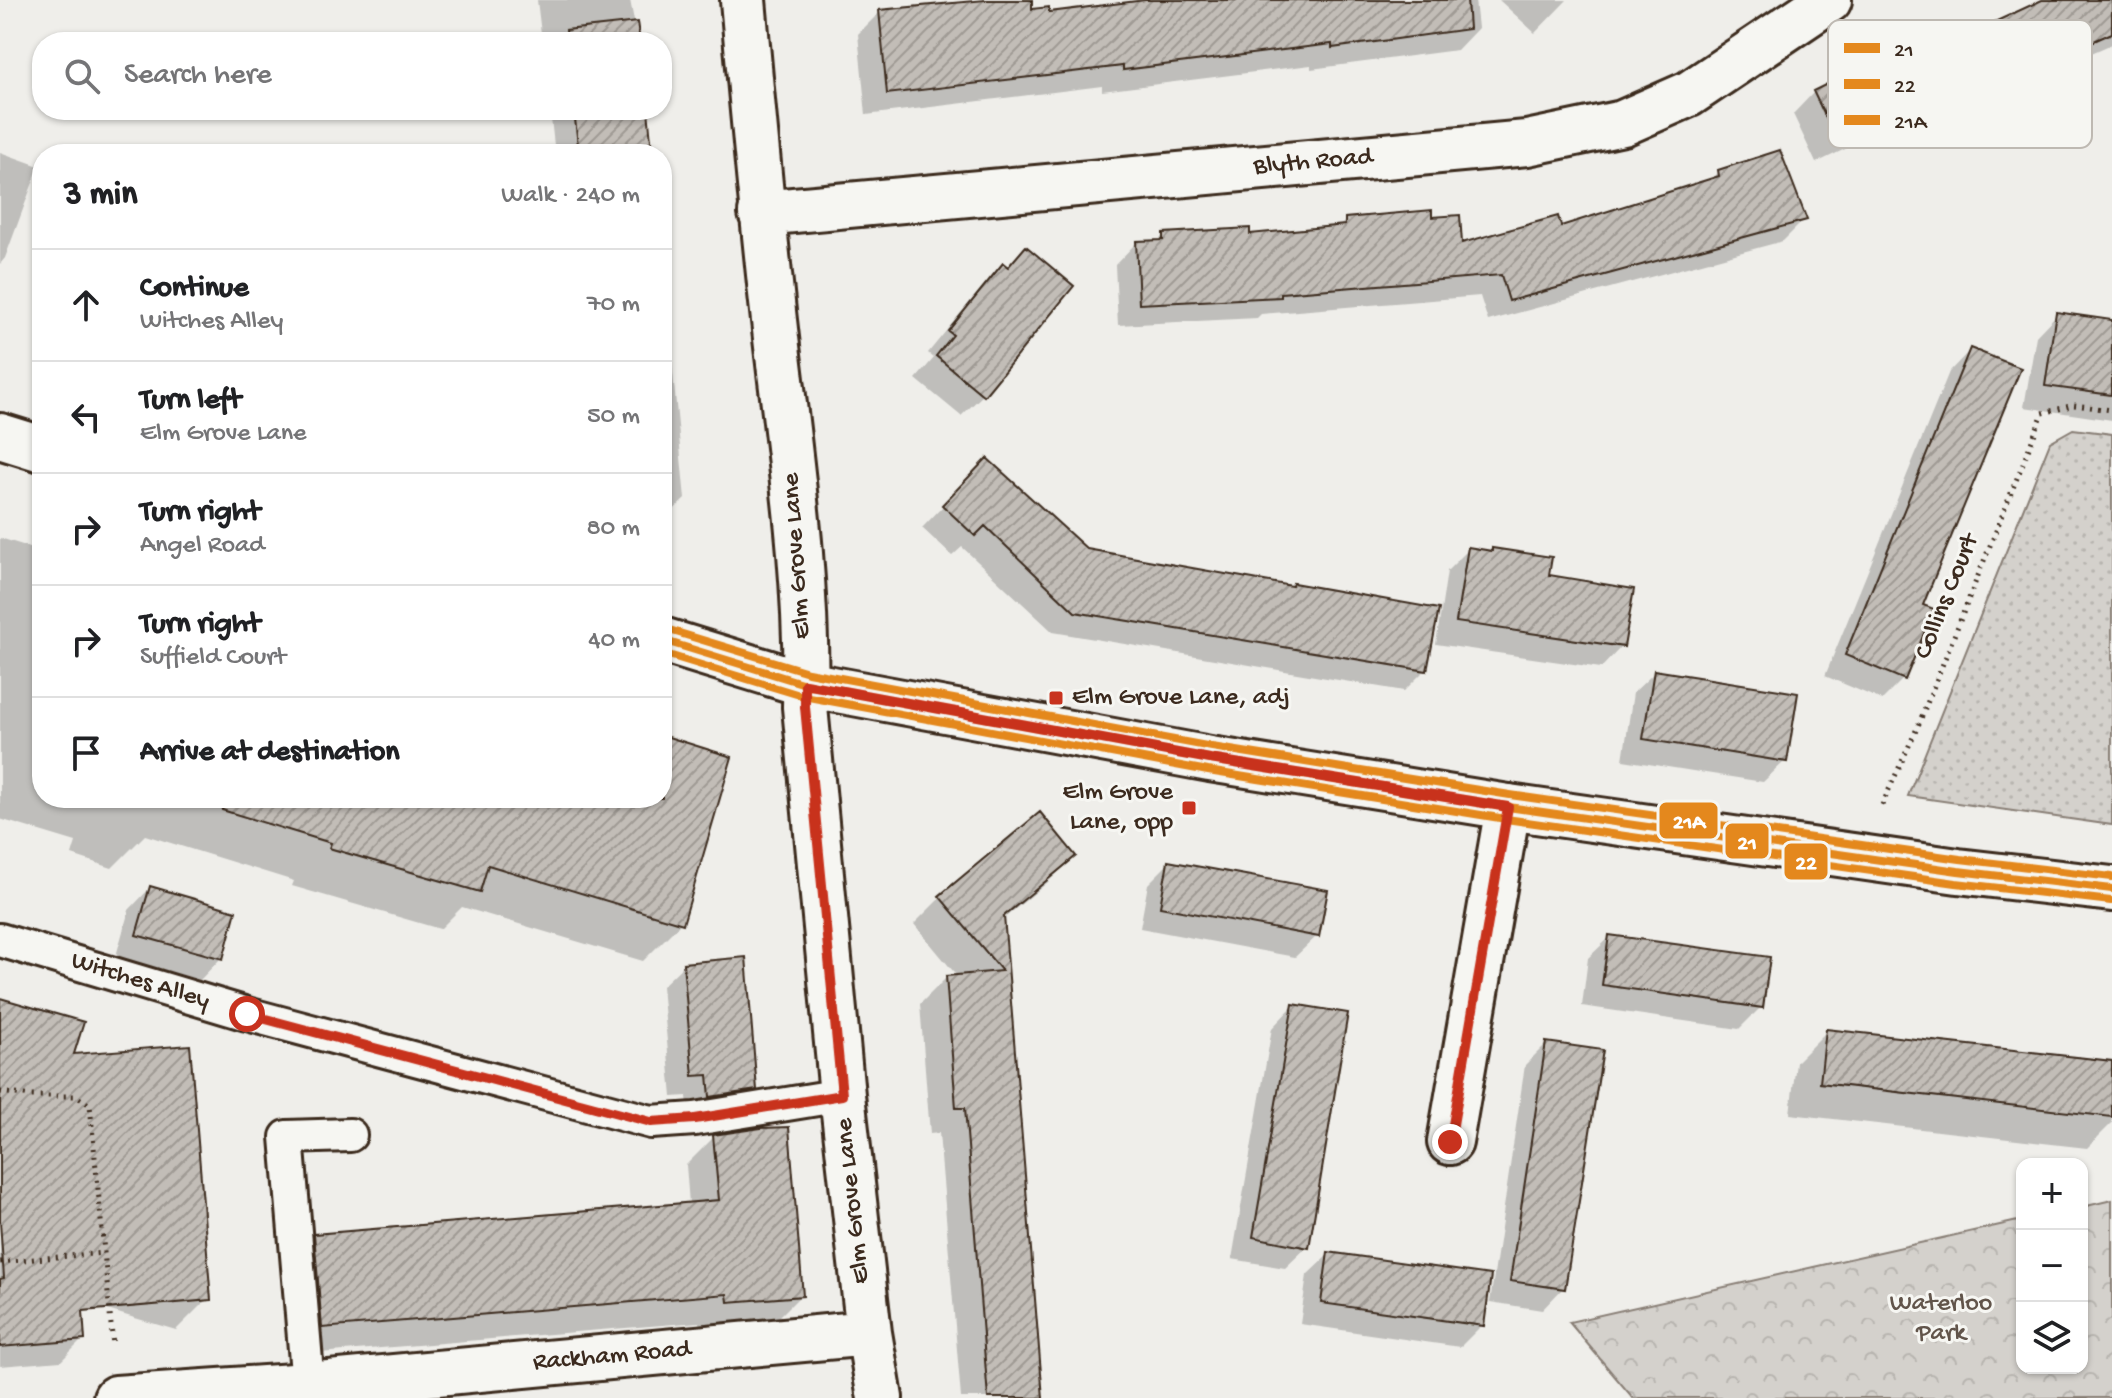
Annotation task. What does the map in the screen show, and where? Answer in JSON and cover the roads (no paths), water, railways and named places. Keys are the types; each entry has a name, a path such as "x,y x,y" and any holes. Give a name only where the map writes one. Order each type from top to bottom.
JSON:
{"street":[{"name":"Elm Grove Lane","path":"743,0 761,213 792,472 805,707 842,1095 869,1333 880,1398"},
{"name":"Blyth Road","path":"761,213 1527,143 1623,123 1689,94 1780,15 1829,0"},
{"path":"0,436 32,446"},
{"path":"672,643 805,684 1210,759 1508,807 2112,889"},
{"path":"1450,1142 1508,807"},
{"name":"Rackham Road","path":"117,1398 308,1385 869,1333"}],"lane":[{"name":"Witches Alley","path":"0,940 247,1014 651,1122 695,1119 842,1095"},
{"path":"308,1385 287,1137 350,1135"}],"place":[{"name":"Elm Grove Lane, adj","path":"1056,698"},
{"name":"Elm Grove Lane, opp","path":"1189,808"}],"park label":[{"name":"Waterloo Park","path":"1941,1319"}]}
